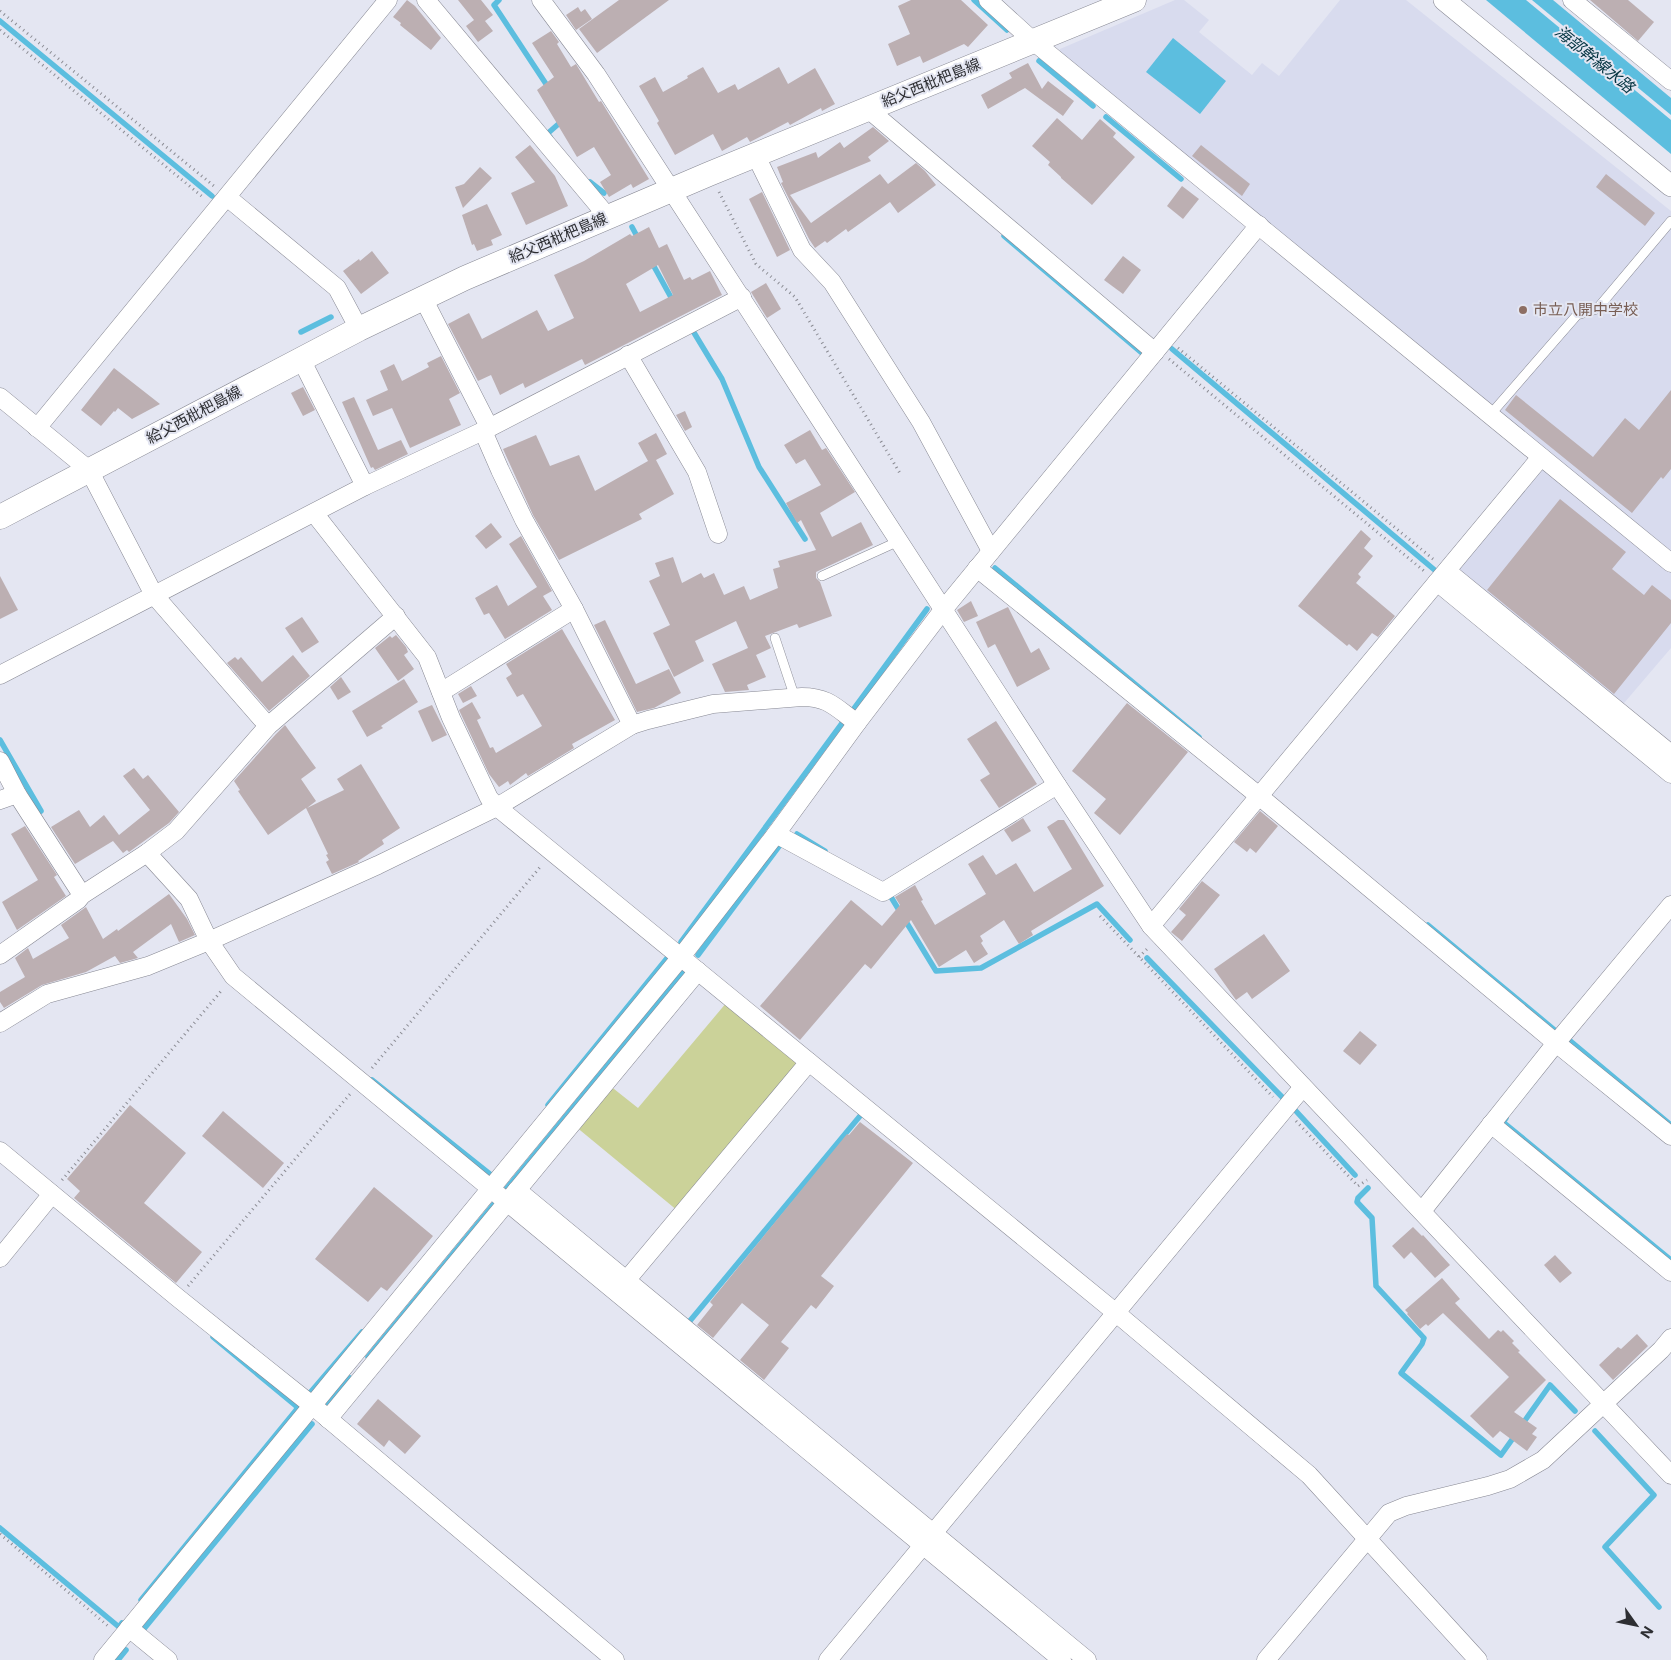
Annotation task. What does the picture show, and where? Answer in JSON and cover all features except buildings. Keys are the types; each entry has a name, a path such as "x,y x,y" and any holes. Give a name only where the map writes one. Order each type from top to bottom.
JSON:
{"main road":[{"name":"給父西枇杷島線","path":"0,517 359,329 465,278 709,174 1134,0"}],"street":[{"path":"37,428 388,0"},
{"path":"426,0 608,217"},
{"path":"541,0 596,74 943,610 1151,926 1671,1475"},
{"path":"988,0 1033,40 1671,563"},
{"path":"1444,0 1671,186"},
{"path":"1572,0 1671,81"},
{"path":"868,109 1159,346"},
{"path":"756,156 802,250 832,282 910,406 992,551"},
{"path":"222,203 337,288 359,329"},
{"path":"103,1660 681,957 776,834 943,610 1259,225"},
{"path":"0,675 365,486 486,429 742,297"},
{"path":"423,298 486,429 500,470 524,520 574,609 632,725"},
{"path":"628,355 697,472 718,534"},
{"path":"301,359 365,486"},
{"path":"0,398 89,470 154,595 268,726"},
{"path":"1151,926 1542,457"},
{"path":"314,512 427,657 451,718 489,798 497,807 1115,1312 1309,1475 1368,1537 1478,1660"},
{"path":"977,568 1259,796 1671,1136"},
{"path":"1442,576 1671,754"},
{"path":"1442,576 1671,774"},
{"path":"440,692 574,609"},
{"path":"0,955 78,900 82,895 147,853 176,831 268,726 396,616"},
{"path":"0,1023 47,994 148,966 209,941 378,865 497,807 632,725 713,704 815,697 825,700 857,723"},
{"path":"0,761 17,794 82,895"},
{"path":"776,834 883,892 1057,785"},
{"path":"0,800 17,794"},
{"path":"147,853 189,899 209,941 233,976 492,1189 512,1196 928,1539 1087,1660"},
{"path":"1422,1211 1556,1043 1671,905"},
{"path":"328,1418 698,971"},
{"path":"621,1285 809,1062"},
{"path":"828,1660 1303,1086"},
{"path":"1491,1124 1671,1272"},
{"path":"0,1151 178,1298 328,1418 615,1660"},
{"path":"0,1258 52,1194"},
{"path":"1266,1660 1389,1513 1406,1506 1510,1479 1535,1465 1543,1460 1603,1405 1661,1350 1671,1338"},
{"path":"928,1539 1062,1660"},
{"path":"125,1633 149,1660"},
{"path":"125,1633 168,1660"}],"lane":[{"path":"1490,415 1577,315 1597,309 1671,221"},
{"path":"822,576 899,541"},
{"path":"775,638 795,698"}],"path":[{"path":"0,11 222,203"},
{"path":"0,30 222,203"},
{"path":"709,174 756,264 796,297 901,476"},
{"path":"1159,346 1442,576"},
{"path":"1159,346 1442,576"},
{"path":"1100,916 1358,1186 1381,1168"},
{"path":"52,1194 233,976"},
{"path":"0,1534 125,1633"}],"shaded area":[{"name":"市立八開中学校","path":"1175,0 1184,0 1209,20 1199,32 1252,75 1262,63 1279,76 1340,0 1406,0 1671,211 1671,648 1619,709 1454,573 1552,456 1060,53 1060,49"}],"green space":[{"path":"727,1002 797,1059 796,1070 678,1211 575,1126 609,1085 638,1108"}],"water":[{"name":"海部幹線水路","path":"1486,0 1526,0 1671,120 1671,154"},
{"path":"1532,0 1553,0 1671,98 1671,115"},
{"path":"1173,38 1226,81 1200,114 1146,72"}],"waterway":[{"path":"499,0 494,5 550,90"},
{"path":"974,0 1007,30"},
{"path":"0,21 212,196"},
{"path":"1039,61 1093,106"},
{"path":"1106,117 1181,179"},
{"path":"550,137 547,134 563,120"},
{"path":"590,182 604,193"},
{"path":"632,227 639,240"},
{"path":"1004,236 1143,354"},
{"path":"651,261 673,301"},
{"path":"301,332 331,317"},
{"path":"693,331 722,379 759,467 805,539"},
{"path":"1172,349 1437,572"},
{"path":"995,568 1199,737"},
{"path":"853,710 927,609"},
{"path":"681,942 843,722"},
{"path":"0,740 41,811"},
{"path":"797,834 825,851"},
{"path":"698,955 780,845"},
{"path":"891,897 936,971 981,968 1097,904 1130,940"},
{"path":"1428,925 1557,1032"},
{"path":"548,1105 668,957"},
{"path":"1147,958 1284,1099"},
{"path":"507,1188 683,973"},
{"path":"1570,1036 1568,1039 1671,1125"},
{"path":"372,1080 491,1175"},
{"path":"1295,1110 1355,1175"},
{"path":"689,1322 860,1116"},
{"path":"1506,1118 1503,1122 1671,1260"},
{"path":"1368,1188 1358,1198 1357,1202 1372,1218 1376,1286 1424,1338 1422,1344 1401,1373 1501,1455 1516,1434"},
{"path":"368,1357 494,1204"},
{"path":"309,1394 362,1332"},
{"path":"141,1600 297,1409 296,1406 213,1337"},
{"path":"326,1407 350,1378"},
{"path":"1521,1426 1550,1385 1575,1411"},
{"path":"143,1630 312,1424"},
{"path":"1595,1431 1654,1495 1605,1547 1659,1607"},
{"path":"0,1528 119,1627 122,1623"},
{"path":"118,1660 126,1650"}],"place":[{"name":"市立八開中学校","path":"1523,310"}]}
